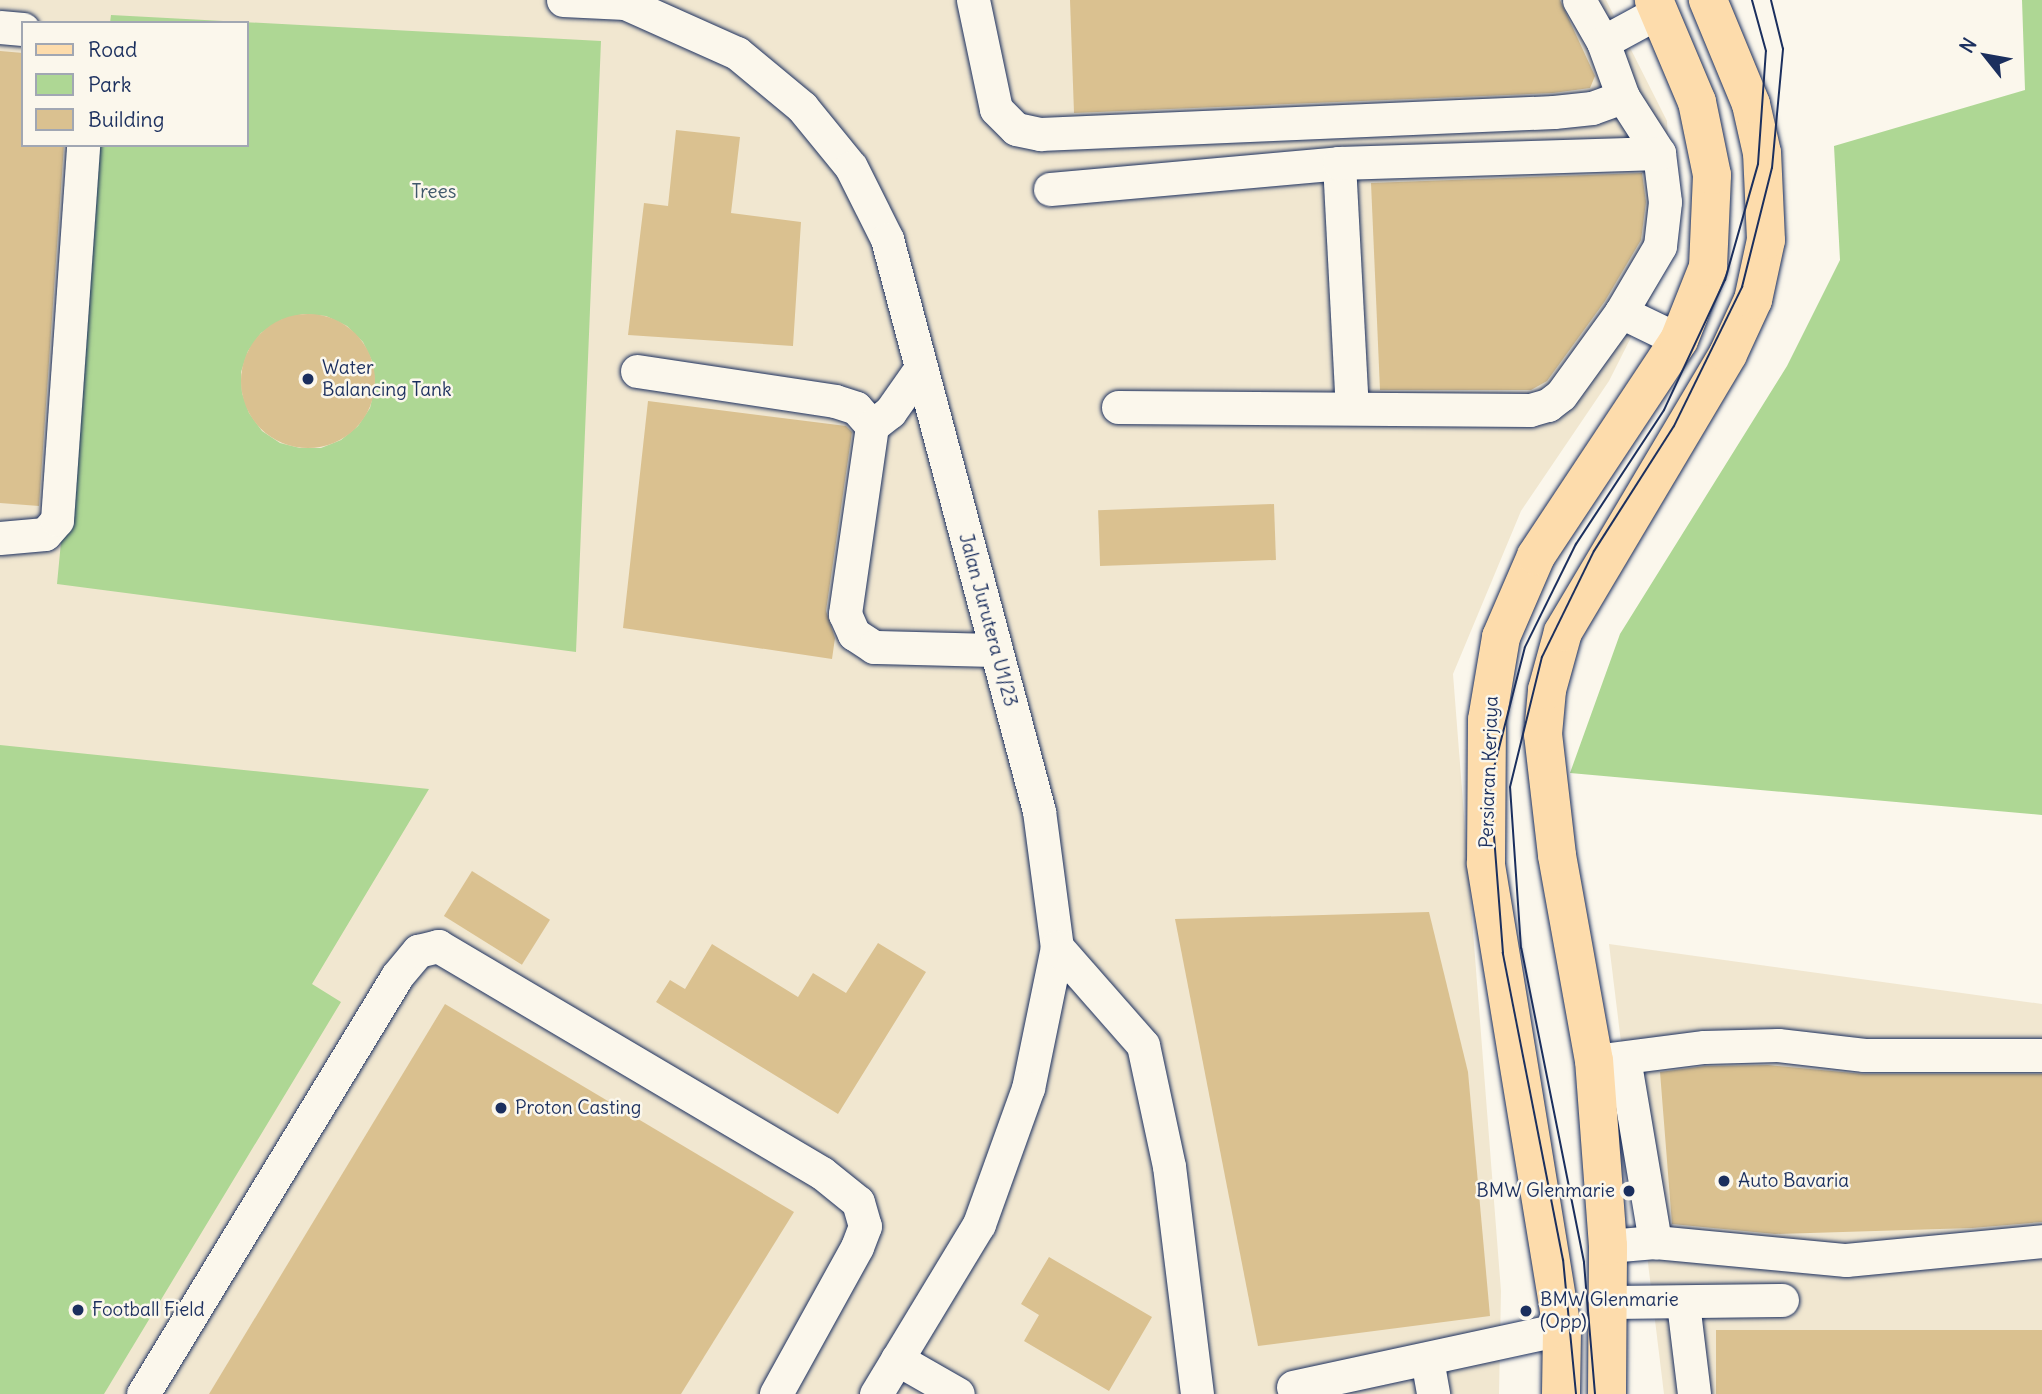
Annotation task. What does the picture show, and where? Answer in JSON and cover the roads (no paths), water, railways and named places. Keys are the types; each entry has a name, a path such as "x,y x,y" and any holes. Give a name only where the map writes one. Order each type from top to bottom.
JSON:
{"main road":[{"path":"1607,1394 1610,1302 1609,1060 1557,856 1543,734 1547,690 1563,632 1728,354 1753,300 1766,240 1762,153 1751,104 1709,0"},
{"name":"Persiaran Kerjaya","path":"1562,1394 1562,1329 1486,863 1488,720 1501,637 1535,556 1679,340 1708,267 1712,175 1697,102 1657,6"}],"street":[{"name":"Jalan Jurutera U1/23","path":"563,0 625,3 737,53 802,107 851,167 887,239 1039,811 1057,947 1028,1088 979,1224 876,1394"},
{"path":"973,0 996,109 1016,129 1041,134 1554,112 1591,108 1623,97"},
{"path":"1118,407 1530,410 1548,405 1561,395 1620,312 1660,246 1664,202 1659,153 1623,97 1603,42 1580,0"},
{"path":"1603,42 1657,6"},
{"path":"0,27 21,29"},
{"path":"0,538 45,534 57,520 83,147"},
{"path":"1050,189 1339,163 1659,153"},
{"path":"1339,163 1352,408"},
{"path":"1620,312 1679,340"},
{"path":"921,368 890,412 872,426 845,614 854,635 873,647 996,650"},
{"path":"637,371 835,401 856,408 872,426"},
{"path":"144,1394 397,976 418,951 438,946 822,1173 859,1202 865,1226 857,1247 776,1394"},
{"path":"1057,947 1143,1045 1169,1166 1197,1394"},
{"path":"1655,1242 1609,1060 1704,1047 1777,1045 1864,1055 2042,1055"},
{"path":"1608,1245 1655,1242 1846,1260 2042,1241"},
{"path":"1610,1302 1782,1300"},
{"path":"1683,1303 1694,1394"},
{"path":"1293,1387 1562,1329"},
{"path":"897,1359 958,1394"},
{"path":"1427,1359 1433,1394"}],"tram line":[{"path":"1576,1394 1563,1260 1503,953 1490,783 1525,647 1576,544 1664,410 1725,280 1758,164 1766,51 1752,0"},
{"path":"1595,1394 1584,1262 1521,948 1510,787 1542,657 1594,551 1674,426 1742,287 1772,168 1783,49 1771,0"}],"place":[{"name":"Water Balancing Tank","path":"308,379"},
{"name":"Proton Casting","path":"501,1108"},
{"name":"Auto Bavaria","path":"1724,1181"},
{"name":"BMW Glenmarie","path":"1629,1191"},
{"name":"Football Field","path":"78,1310"},
{"name":"BMW Glenmarie (Opp)","path":"1526,1311"}],"park label":[{"name":"Trees","path":"434,192"}]}
